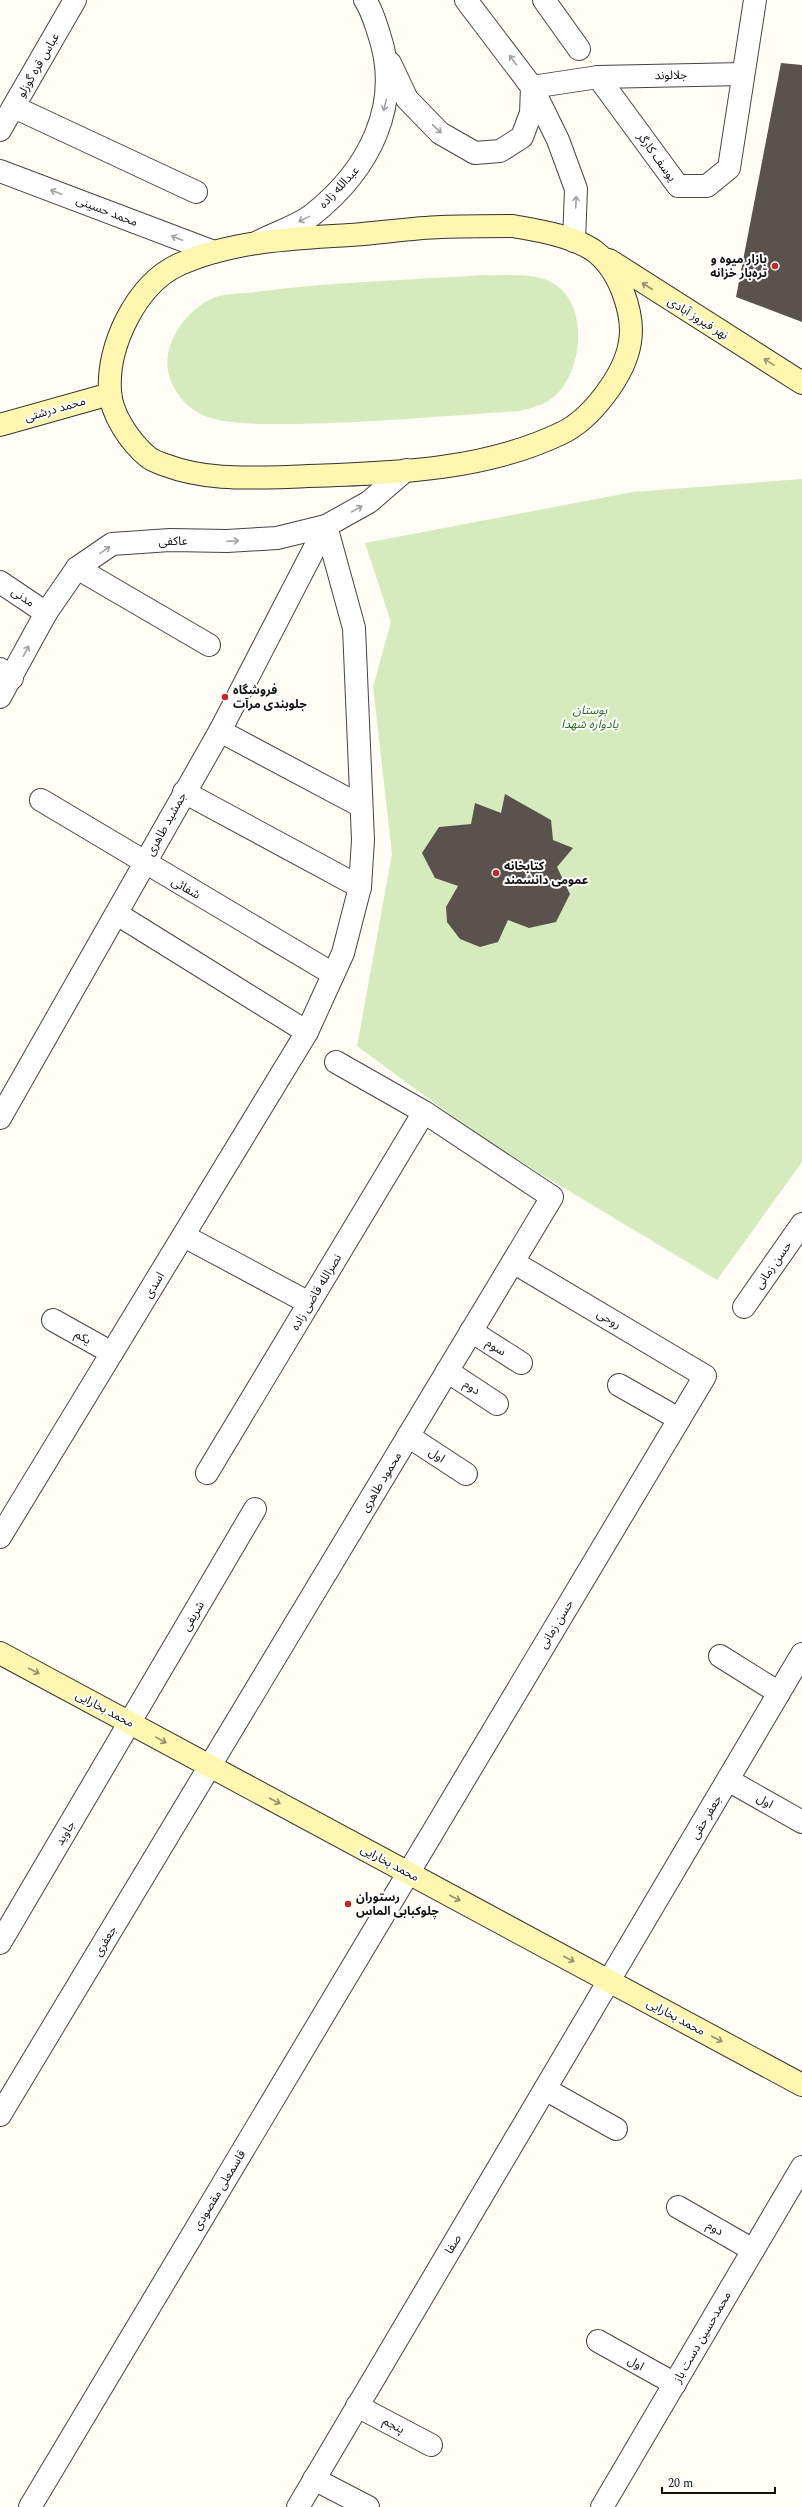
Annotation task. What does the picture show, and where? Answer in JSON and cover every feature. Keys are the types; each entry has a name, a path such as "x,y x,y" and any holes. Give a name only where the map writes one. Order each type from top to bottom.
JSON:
{"main road":[{"path":"505,226 562,235 574,241 595,251 617,275 630,310 631,341 625,362 605,395 584,419 565,432 507,455 465,464 333,476 245,478 209,477 178,470 150,459 134,442 117,417 110,394 110,368 120,335 133,309 152,284 175,266 214,252 313,236 441,227 505,226"},
{"name":"نهر فیروز آبادی","path":"595,251 802,383"},
{"name":"محمد درشتی","path":"0,425 110,394"},
{"name":"محمد بخارایی","path":"0,1652 802,2085"}],"street":[{"name":"عباس قره گوزلو","path":"0,130 75,0"},
{"name":"عبدالله زاده","path":"250,246 311,216 357,170 376,138 388,92 385,51 365,0"},
{"path":"466,0 532,87 558,140 576,189 574,241"},
{"path":"544,0 579,49"},
{"name":"یوسف کارگر","path":"598,77 678,186 708,186 730,168 755,0"},
{"path":"385,51 407,99 440,132 475,152 500,151 522,137 531,113 532,87"},
{"name":"جلالوند","path":"598,77 743,74"},
{"path":"532,87 598,77"},
{"path":"14,107 196,192"},
{"name":"محمد حسینی","path":"0,171 214,252"},
{"name":"عاکفی","path":"0,697 6,673 78,568 112,544 170,540 227,541 278,538 326,526 368,502 406,470"},
{"name":"جمشید طاهری","path":"0,1118 220,731 326,526"},
{"name":"اسدی","path":"0,1537 307,1032 343,952 360,887 363,840 354,628 326,526"},
{"path":"78,568 209,645"},
{"name":"مدنی","path":"0,582 46,613"},
{"path":"220,731 361,806"},
{"path":"184,792 360,887"},
{"name":"شفائی","path":"41,800 144,864 332,974"},
{"path":"117,914 307,1032"},
{"path":"336,1062 424,1112"},
{"name":"محمود طاهری","path":"210,1766 552,1197 424,1112"},
{"name":"نصرالله قاضی زاده","path":"207,1473 424,1112"},
{"name":"حسن زمانی","path":"744,1306 802,1224"},
{"path":"184,1236 309,1304"},
{"name":"روحی","path":"513,1262 704,1376"},
{"name":"یکم","path":"53,1320 112,1353"},
{"name":"سوم","path":"471,1331 522,1363"},
{"name":"دوم","path":"447,1371 497,1404"},
{"name":"حسن زمانی","path":"408,1872 704,1376"},
{"path":"619,1385 679,1419"},
{"name":"اول","path":"408,1436 466,1474"},
{"name":"شریفی","path":"130,1723 255,1509"},
{"name":"جعفر حقی","path":"609,1980 802,1654"},
{"path":"720,1656 779,1693"},
{"name":"جاوید","path":"0,1943 130,1723"},
{"name":"جعفری","path":"0,2115 210,1766"},
{"name":"اول","path":"728,1780 802,1822"},
{"name":"قاسمعلی مقصودی","path":"30,2507 408,1872"},
{"name":"صفا","path":"298,2507 609,1980"},
{"path":"545,2089 616,2129"},
{"name":"محمدحسین دست باز","path":"602,2507 802,2167"},
{"name":"دوم","path":"678,2207 753,2250"},
{"name":"اول","path":"598,2341 674,2384"},
{"name":"پنجم","path":"357,2406 431,2445"},
{"path":"314,2479 368,2507"}],"green space":[{"path":"485,275 514,275 545,279 554,283 570,300 575,313 578,328 578,343 575,358 571,373 564,386 555,396 543,404 519,411 408,419 324,423 242,423 211,418 197,412 181,398 170,379 167,367 168,355 176,332 183,322 201,305 216,297 312,286"},
{"name":"بوستان یادواره شهدا","path":"802,479 802,1162 717,1280 486,1141 357,1046 392,854 373,687 391,622 365,543 633,492"}],"building":[{"path":"781,63 802,65 802,322 736,297"},
{"name":"کتابخانه عمومی دانشمند","path":"505,794 551,820 553,840 573,848 557,867 570,894 556,922 529,928 508,920 498,942 480,947 460,939 447,922 446,907 458,886 435,878 422,853 439,827 471,824 475,803 501,813"}],"place":[{"name":"بازار میوه و تره‌بار خزانه","path":"775,266"},
{"name":"فروشگاه جلوبندی مرآت","path":"225,697"},
{"name":"کتابخانه عمومی دانشمند","path":"496,873"},
{"name":"رستوران چلوکبابی الماس","path":"348,1904"}]}
